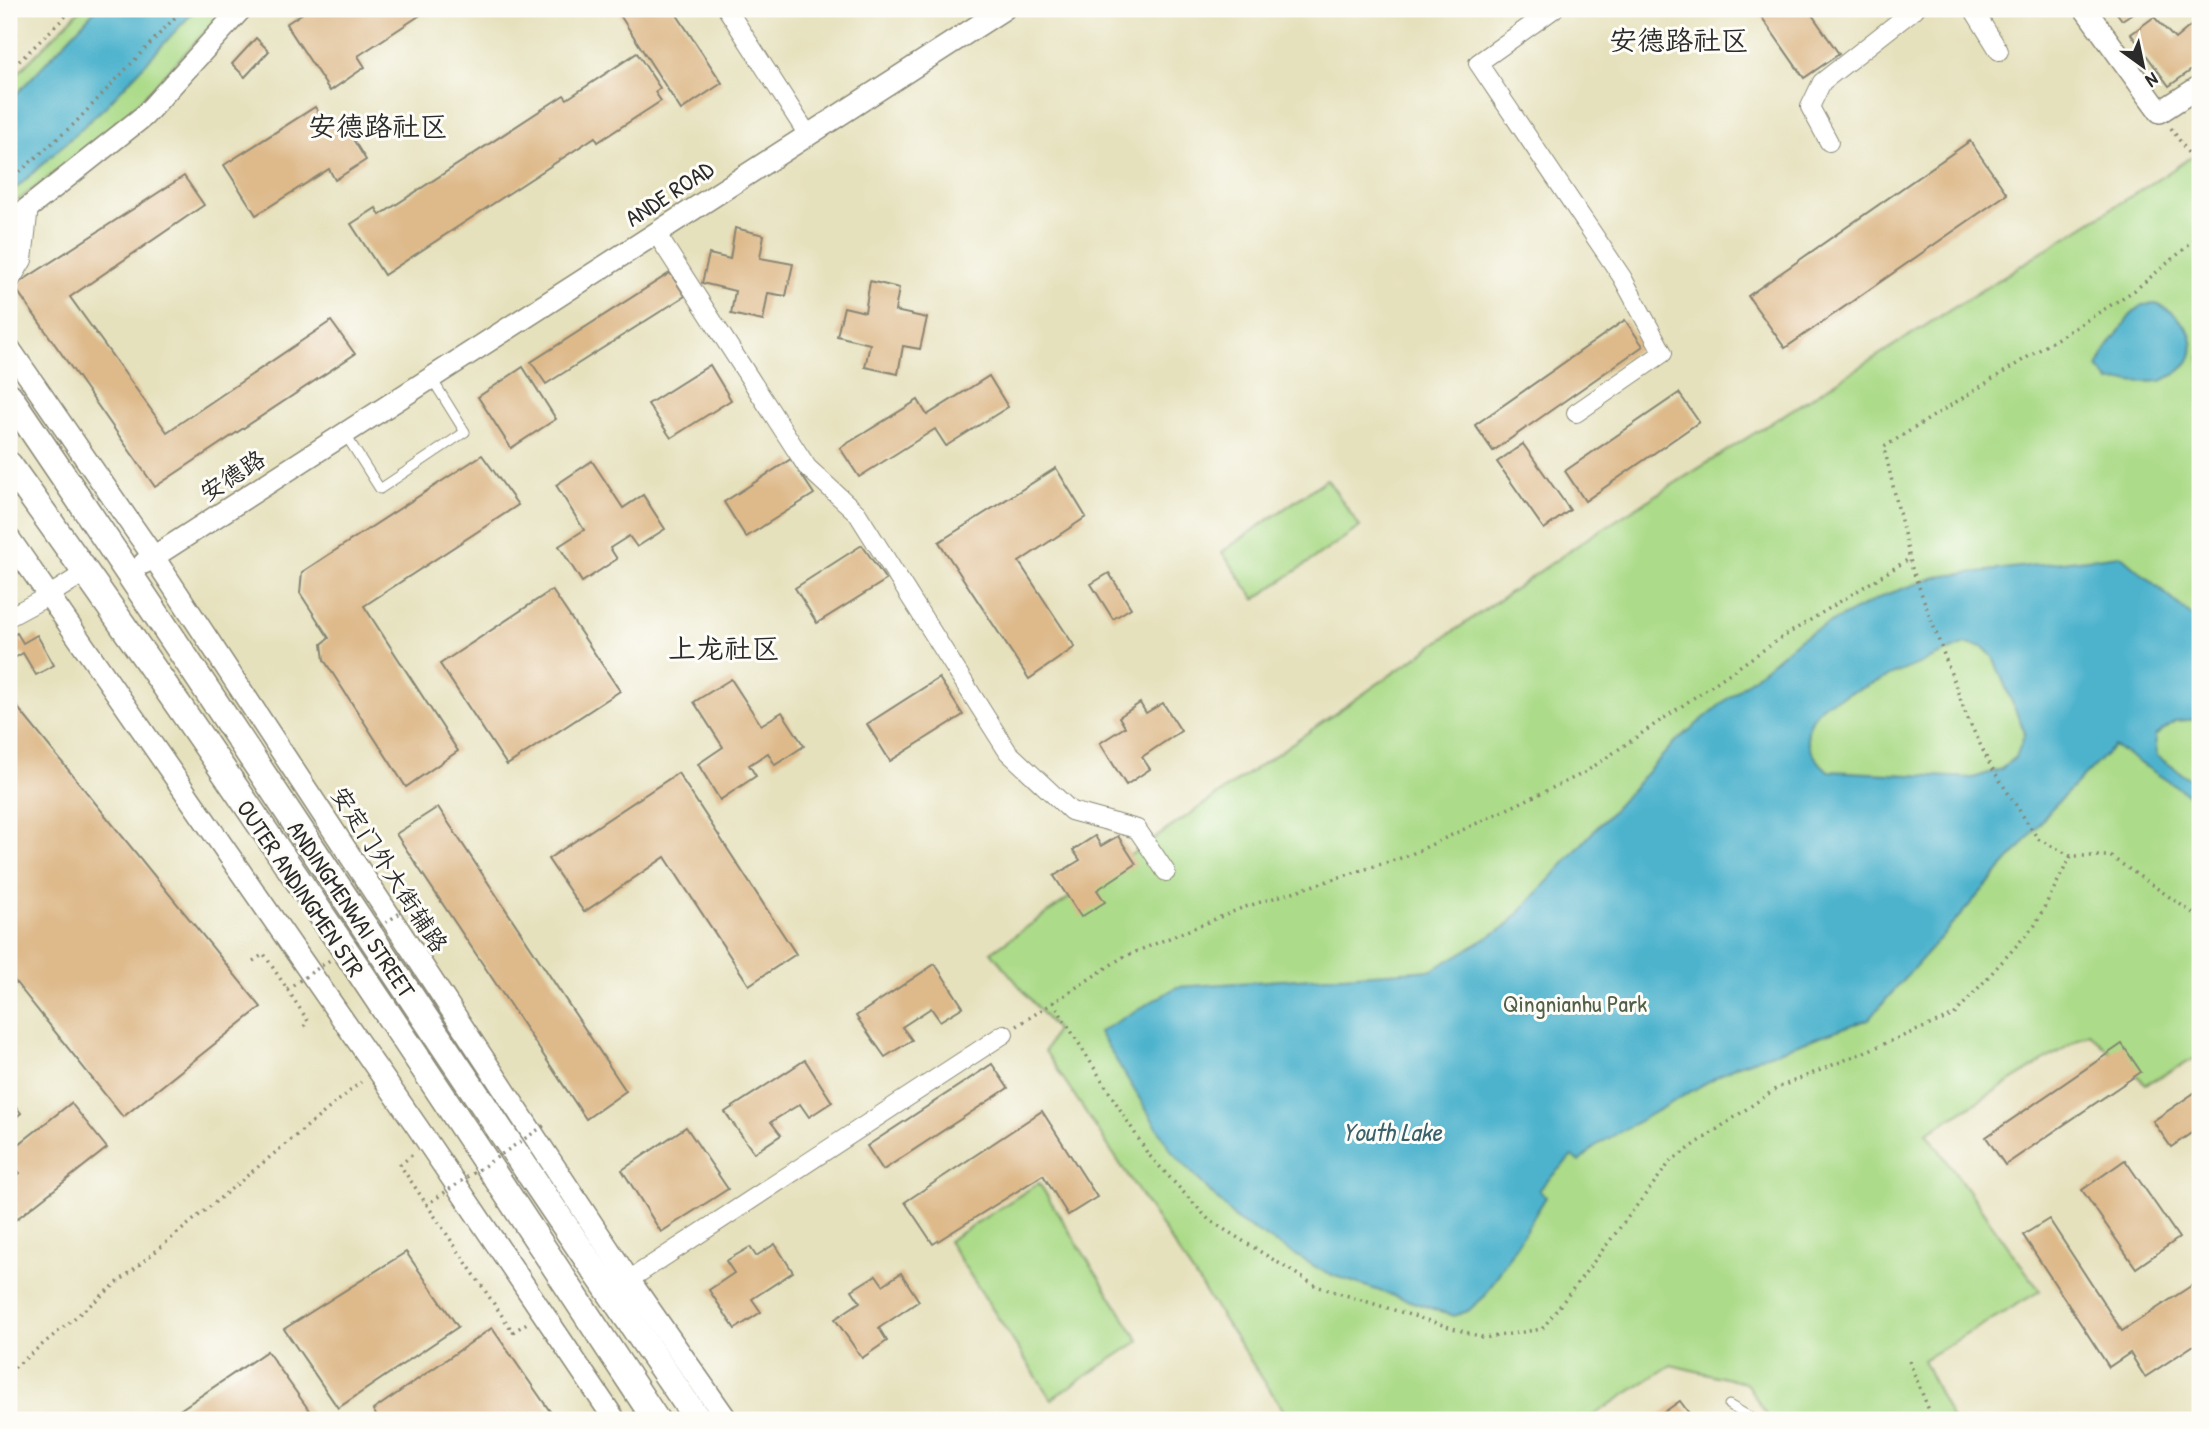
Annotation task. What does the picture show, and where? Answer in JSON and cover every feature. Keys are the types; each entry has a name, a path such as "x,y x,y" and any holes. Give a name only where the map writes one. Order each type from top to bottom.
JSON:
{"main road":[{"name":"ANDINGMENWAI STREET","path":"9,396 129,572 300,832 619,1286 698,1420"},
{"name":"OUTER ANDINGMEN STR","path":"9,465 86,572 273,845 656,1420"}],"street":[{"path":"9,223 144,116 241,9"},
{"path":"727,9 808,135"},
{"name":"ANDE ROAD","path":"345,434 1004,9"},
{"path":"1554,9 1478,63 1622,277 1663,354 1576,413"},
{"path":"1829,142 1810,107 1822,82 1915,9"},
{"path":"1973,9 1999,51"},
{"path":"2085,9 2160,112 2200,86"},
{"path":"9,283 23,260 29,208"},
{"path":"656,233 807,467 857,513 1008,752 1072,811 1137,829 1166,872"},
{"name":"安定门外大街辅路","path":"9,348 153,556 619,1286 727,1420"},
{"name":"安德路","path":"129,572 345,434"},
{"path":"9,538 377,1068 615,1420"},
{"path":"9,617 86,572"},
{"path":"619,1286 1004,1034"}],"lane":[{"path":"345,434 380,489 400,477 466,432 431,378"},
{"path":"1729,1405 1755,1420"}],"path":[{"path":"9,71 73,9"},
{"path":"9,181 74,124 183,9"},
{"path":"2160,112 2200,170"},
{"path":"2200,236 2135,289 1884,447 1909,559 1967,717 1990,765 2039,839 2071,856 2110,856 2200,918"},
{"path":"1004,1034 1123,957 1242,908 1407,856 1584,773 1778,640 1909,559"},
{"path":"1053,1002 1148,1154 1209,1220 1315,1286 1485,1338 1542,1328 1671,1161 1777,1087 1954,1015 2035,925 2071,856"},
{"path":"287,989 403,911"},
{"path":"253,961 264,954 308,1021 303,1028"},
{"path":"9,1372 377,1068"},
{"path":"426,1205 545,1125"},
{"path":"414,1154 400,1166 426,1205 513,1332 527,1323"},
{"path":"1909,1361 1933,1420"}],"green space":[{"path":"81,9 227,9 133,108 9,207 9,82"},
{"name":"Qingnianhu Park","path":"2200,151 2200,1056 2146,1084 2089,1033 1927,1133 2040,1291 1923,1360 1952,1420 1770,1420 1746,1383 1671,1365 1586,1420 1290,1420 1045,1051 1056,1030 991,952 1588,538"},
{"path":"1327,479 1360,527 1255,599 1222,552"},
{"path":"1039,1183 1139,1341 1051,1399 948,1241"}],"water":[{"path":"96,9 196,9 107,105 9,195 9,102"},
{"path":"2156,304 2178,317 2185,326 2193,346 2191,356 2185,366 2162,380 2110,382 2098,368 2107,348 2130,316 2142,305"},
{"name":"Youth Lake","path":"2120,555 2200,623 2200,719 2175,721 2155,736 2157,756 2200,786 2200,802 2114,746 2052,808 1869,1019 1736,1066 1597,1145 1579,1162 1572,1156 1539,1189 1546,1197 1485,1296 1468,1311 1454,1316 1326,1273 1237,1220 1172,1152 1099,1032 1177,987 1432,970 1507,926 1674,743 1802,637 1885,595 1936,577","holes":["1965,644 1983,647 1993,657 2025,733 2016,757 2001,769 1973,778 1828,771 1813,754 1809,746 1808,730 1824,704"]}],"building":[{"path":"309,9 423,9 425,12 358,56 365,67 330,91 286,24"},
{"path":"616,9 673,9 722,83 681,110"},
{"path":"1756,9 1808,9 1839,54 1804,78"},
{"path":"2114,9 2139,9 2122,20"},
{"path":"2154,17 2175,39 2200,18 2200,64 2169,86 2131,34"},
{"path":"256,38 269,51 245,77 232,64"},
{"path":"637,53 660,88 655,92 661,101 598,142 595,137 384,275 351,224 376,208 380,215 564,95 567,99"},
{"path":"315,107 328,128 341,120 366,160 335,180 329,169 256,215 224,165"},
{"path":"1970,141 2007,194 1785,348 1748,296"},
{"path":"184,176 204,205 70,297 167,432 331,321 355,354 155,487 14,286"},
{"path":"735,228 764,235 760,258 793,264 786,296 768,293 763,321 731,314 735,291 702,283 709,254 730,259"},
{"path":"670,273 685,296 546,384 531,362"},
{"path":"870,281 899,288 895,311 927,318 920,349 903,346 898,374 865,367 870,344 837,336 844,307 865,312"},
{"path":"1625,320 1643,346 1493,451 1475,425"},
{"path":"710,365 731,400 671,438 648,404"},
{"path":"523,367 556,419 511,448 478,397"},
{"path":"989,376 1008,407 946,446 935,429 859,477 840,448 918,400 927,415"},
{"path":"1679,393 1699,422 1585,501 1565,471"},
{"path":"1523,444 1570,510 1544,529 1497,462"},
{"path":"482,455 518,505 364,606 458,751 406,787 324,660 322,644 329,638 300,593 302,572"},
{"path":"791,459 814,494 746,537 724,502"},
{"path":"592,461 623,508 643,495 665,529 637,547 629,536 610,548 617,559 582,582 559,546 584,530 556,485"},
{"path":"1056,468 1086,517 1019,562 1075,647 1029,679 939,542"},
{"path":"862,545 886,580 817,623 795,588"},
{"path":"1109,573 1131,608 1113,619 1091,584"},
{"path":"552,590 620,691 507,765 440,664"},
{"path":"17,633 23,643 37,635 54,665 36,675 23,653 9,661 9,638"},
{"path":"939,678 963,715 890,761 867,724"},
{"path":"731,679 761,725 782,712 804,746 775,765 768,753 749,765 756,776 720,800 698,764 723,747 694,702"},
{"path":"14,703 261,1007 123,1117 9,974 9,706"},
{"path":"1140,703 1146,713 1163,703 1181,731 1142,757 1150,769 1126,785 1100,743 1125,727 1119,717"},
{"path":"678,773 796,954 749,985 665,857 584,912 548,859"},
{"path":"438,807 626,1091 586,1119 396,834"},
{"path":"1095,836 1101,846 1118,836 1136,864 1097,890 1105,902 1081,917 1054,876 1080,860 1073,850"},
{"path":"935,964 963,1007 940,1021 931,1008 902,1027 912,1040 885,1057 856,1016"},
{"path":"2122,1044 2141,1072 2005,1165 1986,1137"},
{"path":"805,1060 832,1102 809,1117 800,1104 771,1122 781,1135 754,1153 725,1112"},
{"path":"992,1064 1008,1088 883,1170 867,1146"},
{"path":"2200,1089 2200,1127 2171,1147 2153,1121"},
{"path":"9,1098 21,1113 9,1123"},
{"path":"71,1103 107,1148 9,1225 9,1182 20,1173 9,1159 9,1152"},
{"path":"1042,1111 1097,1197 1068,1215 1043,1175 933,1244 905,1202"},
{"path":"686,1127 728,1189 661,1232 622,1170"},
{"path":"2125,1160 2179,1238 2136,1268 2082,1190"},
{"path":"2049,1219 2122,1331 2200,1280 2200,1341 2145,1377 2130,1353 2109,1367 2023,1235"},
{"path":"775,1244 793,1272 752,1299 761,1312 735,1329 709,1290 734,1273 726,1261 750,1247 756,1256"},
{"path":"406,1252 458,1327 338,1408 284,1329"},
{"path":"901,1273 919,1301 879,1328 887,1341 862,1358 835,1319 860,1302 852,1290 876,1275 883,1285"},
{"path":"492,1328 556,1420 379,1420 373,1410"},
{"path":"267,1351 316,1420 165,1420"},
{"path":"1680,1401 1694,1420 1653,1420"}],"district":[{"name":"安德路社区","path":"1679,40"},
{"name":"安德路社区","path":"378,126"},
{"name":"上龙社区","path":"724,648"}]}
